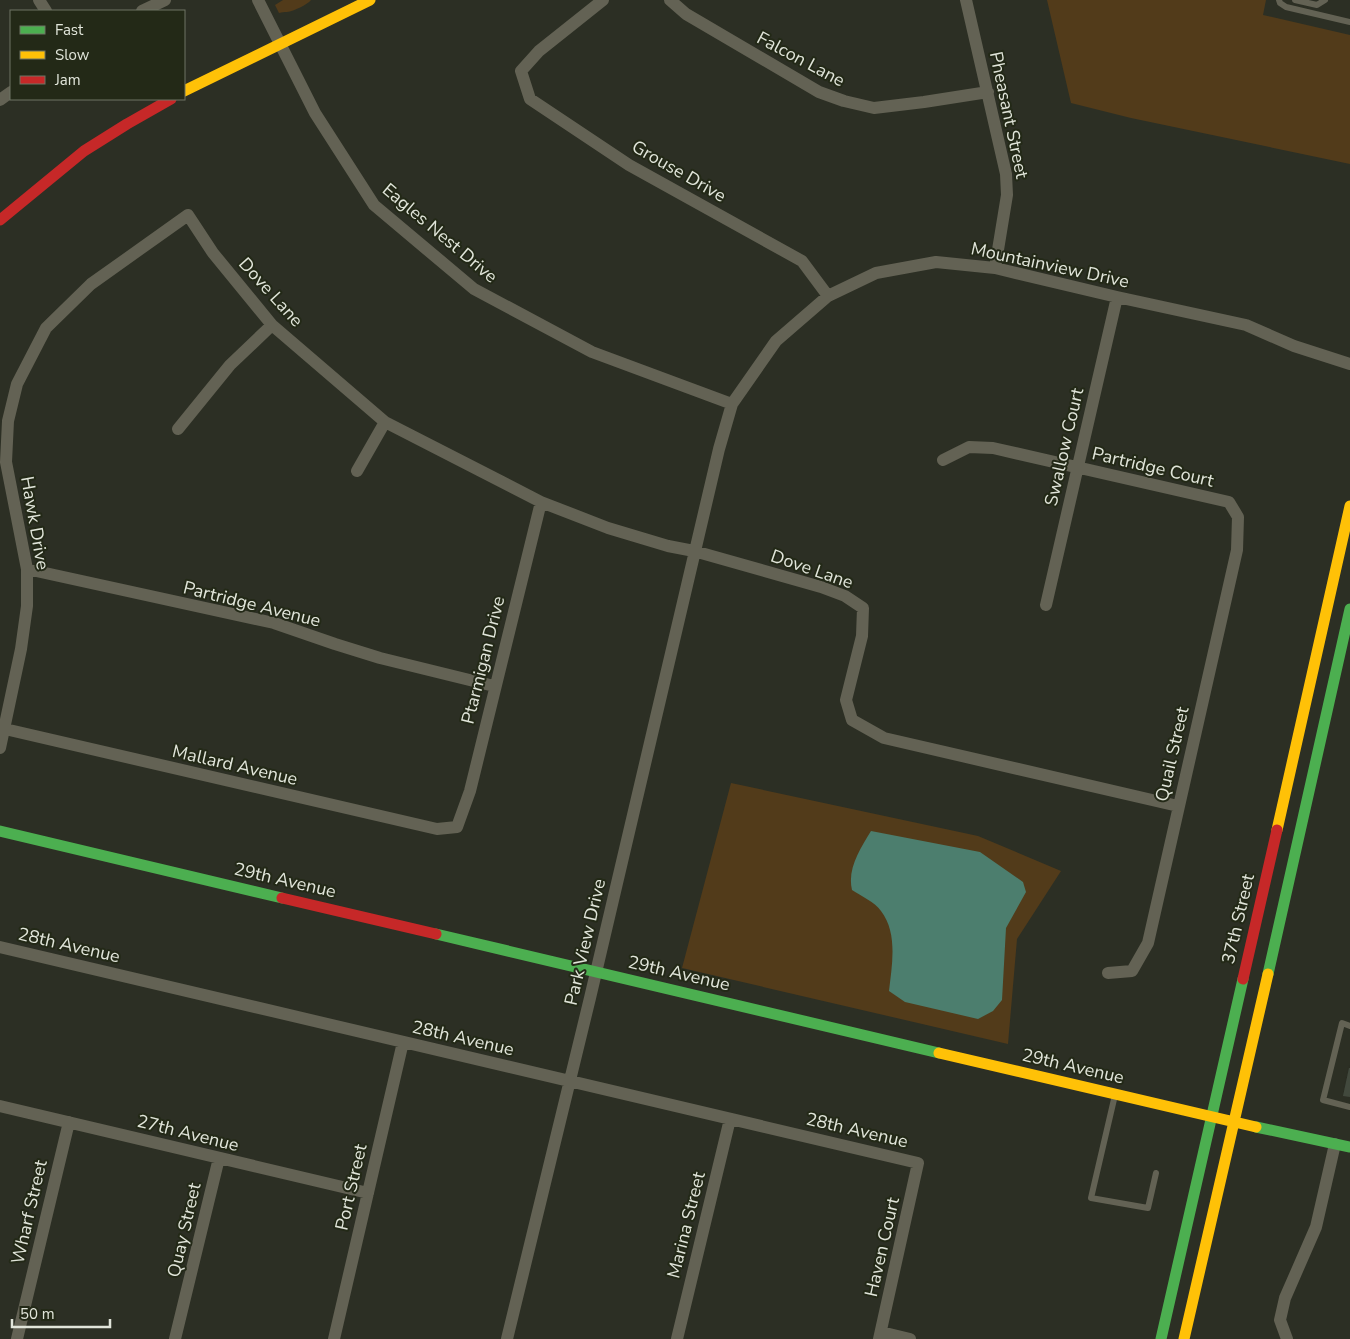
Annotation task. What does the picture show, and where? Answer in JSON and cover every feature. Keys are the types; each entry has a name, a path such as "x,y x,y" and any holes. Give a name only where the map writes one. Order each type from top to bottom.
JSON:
{"main road":[{"path":"185,91 370,0"},
{"path":"0,220 39,186 84,152 169,100"},
{"name":"37th Street","path":"1161,1339 1350,506"},
{"path":"1184,1339 1350,609"},
{"name":"29th Avenue","path":"0,831 1211,1117 1350,1147"}],"street":[{"path":"144,10 165,0"},
{"name":"Eagles Nest Drive","path":"258,0 315,112 374,205 474,290 592,352 732,404"},
{"name":"Grouse Drive","path":"603,0 539,51 521,70 530,99 629,165 802,261 828,296"},
{"name":"Falcon Lane","path":"670,0 686,14 819,92 844,102 874,108 988,92"},
{"name":"Pheasant Street","path":"966,0 1006,174 1007,195 995,268"},
{"name":"Dove Lane","path":"162,234 188,216 213,253 272,325 385,422 541,502 608,528 822,587 845,596 863,608 862,636 846,700 852,720 884,738 1178,806"},
{"name":"Hawk Drive","path":"0,748 22,649 27,606 28,569 6,462 4,420 17,384 46,328 91,284 162,234"},
{"name":"Mountainview Drive","path":"694,551 732,404 776,341 828,296 876,273 936,262 995,268 1246,325 1294,346 1350,364"},
{"name":"Swallow Court","path":"1046,605 1117,297"},
{"path":"178,429 230,365 272,325"},
{"path":"357,471 385,422"},
{"name":"Partridge Court","path":"943,460 970,447 993,448 1229,502 1238,517"},
{"name":"Ptarmigan Drive","path":"457,827 470,791 494,686 541,502"},
{"name":"Quail Street","path":"1108,973 1132,971 1148,942 1237,550 1238,517"},
{"name":"Park View Drive","path":"507,1339 570,1081 694,551"},
{"name":"Partridge Avenue","path":"28,569 274,623 380,658 494,686"},
{"name":"Mallard Avenue","path":"5,729 437,829 457,827"},
{"name":"28th Avenue","path":"0,947 918,1162"},
{"name":"Port Street","path":"334,1339 403,1042"},
{"name":"27th Avenue","path":"0,1106 368,1194"},
{"name":"Marina Street","path":"677,1339 730,1119"},
{"name":"Wharf Street","path":"17,1339 69,1122"},
{"path":"1287,1339 1280,1320 1285,1298 1316,1226 1334,1144"},
{"name":"Quay Street","path":"176,1339 219,1158"},
{"name":"Haven Court","path":"880,1336 918,1162"},
{"path":"880,1336 910,1339"}],"lane":[{"path":"1279,0 1286,7 1350,22"},
{"path":"1295,0 1316,5 1325,0"},
{"path":"1350,1026 1342,1024 1323,1100 1350,1107"},
{"path":"1115,1094 1091,1198 1148,1208 1156,1173"}],"shaded area":[{"path":"283,0 311,0 297,9 279,13 275,5"},
{"path":"1047,0 1266,0 1263,15 1350,35 1350,164 1131,118 1071,103"},
{"path":"731,783 978,836 1061,871 1017,939 1008,1044 682,968"}],"water":[{"path":"871,831 980,852 1023,882 1026,892 1006,928 1002,1000 993,1011 978,1019 905,1002 889,991 892,950 890,929 878,908 872,902 852,890 851,882 851,874 856,859"}],"building":[{"path":"1350,1068 1350,1097 1343,1096"}],"traffic: fast":[{"path":"1268,974 1350,609"},
{"path":"0,831 282,898"},
{"path":"436,934 939,1053"},
{"path":"1161,1339 1243,979"},
{"path":"1256,1127 1350,1147"}],"traffic: slow":[{"path":"185,91 370,0"},
{"path":"1277,830 1350,506"},
{"path":"1184,1339 1268,974"},
{"path":"939,1053 1256,1127"}],"traffic: jam":[{"path":"0,220 84,151 169,100"},
{"path":"1243,979 1277,830"},
{"path":"282,898 436,934"}]}
